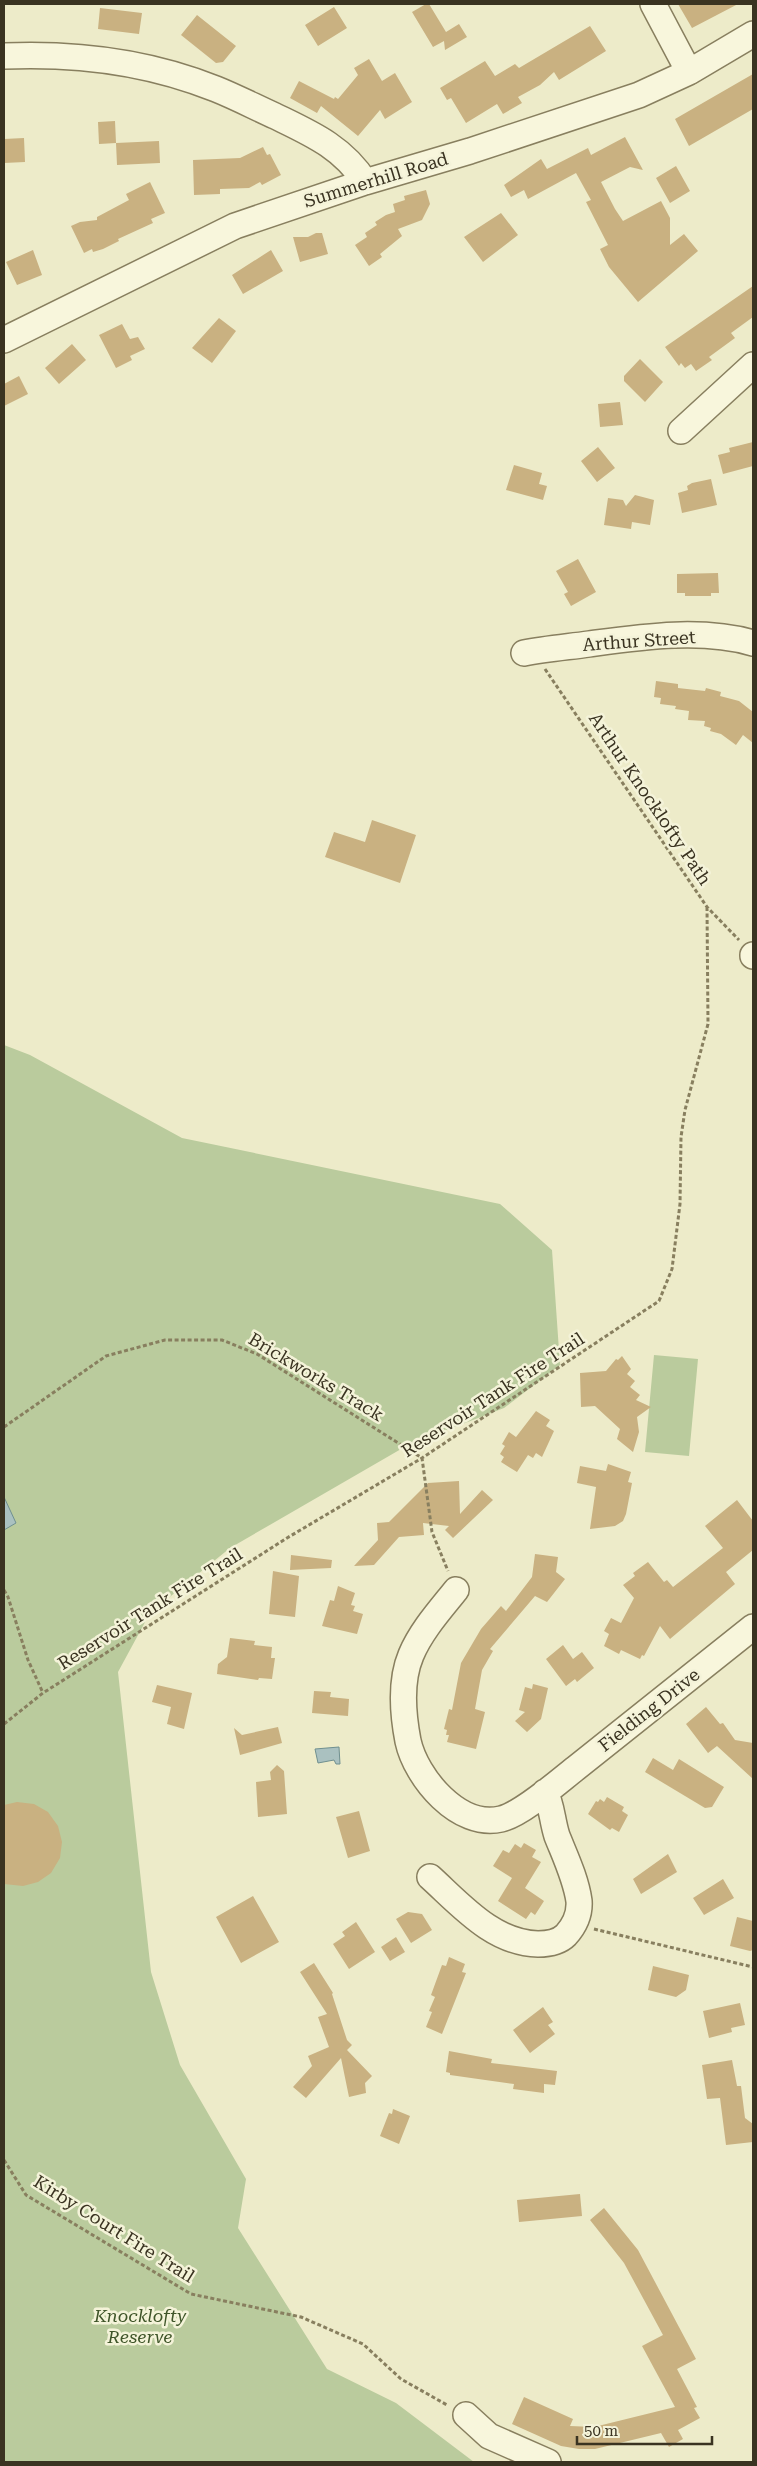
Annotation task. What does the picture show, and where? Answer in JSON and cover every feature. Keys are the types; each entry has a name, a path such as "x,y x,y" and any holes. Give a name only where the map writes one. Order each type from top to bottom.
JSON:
{"street":[{"path":"653,4 689,72"},
{"name":"Summerhill Road","path":"4,340 235,226 365,182 470,151 639,96 689,72 753,34"},
{"path":"4,56 39,55 96,58 154,69 216,89 320,138 345,155 365,182"},
{"path":"682,431 753,366"},
{"name":"Arthur Street","path":"528,652 620,640 672,636 729,637 753,643"},
{"name":"Fielding Drive","path":"456,1590 432,1621 410,1656 404,1700 408,1744 416,1762 440,1796 470,1818 486,1820 502,1819 545,1792 753,1627"},
{"path":"430,1877 475,1918 502,1935 516,1940 545,1944 561,1940 578,1918 578,1900 552,1821 549,1799 545,1792"},
{"path":"466,2415 489,2436 548,2462"}],"path":[{"name":"Arthur Knocklofty Path","path":"528,652 707,907 753,956"},
{"name":"Reservoir Tank Fire Trail","path":"4,1724 43,1693 279,1544 422,1458 659,1301 672,1269 680,1204 681,1137 684,1110 708,1024 707,907"},
{"name":"Brickworks Track","path":"4,1427 106,1356 165,1340 222,1340 257,1354 422,1458"},
{"path":"422,1458 432,1532 456,1590"},
{"path":"4,1590 8,1597 28,1660 43,1693"},
{"path":"578,1918 594,1929 753,1967"},
{"name":"Kirby Court Fire Trail","path":"4,2160 26,2194 192,2294 301,2317 363,2344 401,2379 466,2415"}],"green space":[{"name":"Knocklofty Reserve","path":"4,1045 30,1055 182,1138 500,1204 552,1250 560,1365 504,1408 408,1445 230,1548 150,1613 118,1672 151,1972 180,2065 246,2179 238,2228 327,2369 396,2403 474,2462 4,2462"},
{"path":"654,1355 698,1359 689,1456 645,1452"}],"water":[{"path":"4,1497 16,1523 4,1530"},
{"path":"339,1747 340,1764 336,1764 334,1760 318,1763 315,1749"}],"building":[{"path":"429,4 446,32 459,24 467,37 445,50 444,41 433,47 412,12"},
{"path":"678,4 738,4 692,28"},
{"path":"334,7 347,28 318,46 305,25"},
{"path":"100,8 142,13 139,34 98,29"},
{"path":"197,15 236,46 223,62 216,63 181,35"},
{"path":"590,26 606,51 559,80 554,72 540,85 518,97 522,103 503,114 497,104 466,123 451,98 447,100 440,88 485,61 495,76 515,64 519,68"},
{"path":"369,59 382,81 395,73 412,102 385,119 380,110 358,136 321,106 317,113 290,98 299,81 334,99 335,97 338,99 358,75 354,68"},
{"path":"753,74 753,109 689,146 675,119"},
{"path":"115,121 116,143 99,144 98,122"},
{"path":"625,137 643,170 630,167 601,182 615,209 623,221 661,201 670,218 670,245 684,234 698,251 638,302 609,267 600,249 608,245 586,202 591,200 576,173 528,199 524,190 511,197 504,185 541,159 547,169 588,148 591,155"},
{"path":"24,138 25,162 4,163 4,139"},
{"path":"159,141 160,163 117,165 116,143"},
{"path":"263,147 267,155 270,154 281,175 262,185 260,182 249,188 220,189 220,194 194,195 193,160 240,158"},
{"path":"676,166 690,191 670,203 656,178"},
{"path":"150,182 165,213 151,219 153,223 118,239 119,241 103,249 93,252 92,249 84,253 71,226 80,222 97,220 97,217 129,200 126,194"},
{"path":"426,190 430,204 422,220 398,229 402,236 380,254 382,257 369,266 355,245 367,237 365,233 377,225 375,222 395,212 393,204 405,200 404,196"},
{"path":"501,213 518,235 483,262 464,237"},
{"path":"316,233 322,233 328,254 300,262 293,237 308,237"},
{"path":"33,250 42,275 17,285 6,262"},
{"path":"271,250 283,271 243,294 232,275"},
{"path":"753,286 753,317 731,333 735,338 709,357 712,360 696,371 691,364 685,368 681,363 679,366 665,347"},
{"path":"219,318 236,331 212,363 192,348"},
{"path":"122,324 130,339 138,337 145,349 130,356 132,360 116,368 99,335"},
{"path":"72,344 86,360 59,384 45,368"},
{"path":"640,359 663,382 645,402 624,381 624,376"},
{"path":"19,376 28,394 4,406 4,384"},
{"path":"620,402 623,425 600,427 598,404"},
{"path":"753,442 753,466 723,474 718,455 730,452 729,448"},
{"path":"598,447 615,468 597,482 581,461"},
{"path":"514,465 542,473 539,484 547,486 543,500 506,490"},
{"path":"711,479 717,505 682,513 678,493 688,490 687,486 692,483"},
{"path":"635,495 654,500 650,525 632,522 631,529 604,525 608,498 623,500 626,506"},
{"path":"578,559 596,592 571,606 564,594 568,592 556,571"},
{"path":"718,573 719,593 711,593 711,596 685,596 685,593 677,593 677,574"},
{"path":"656,681 678,684 678,688 705,691 706,688 721,692 720,696 739,701 753,712 753,743 743,735 736,745 721,734 710,731 711,728 704,726 705,721 688,720 689,711 675,709 676,706 660,704 661,698 654,697"},
{"path":"372,820 416,835 400,883 325,857 334,832 365,842"},
{"path":"622,1356 631,1369 627,1374 635,1381 630,1387 640,1395 636,1400 651,1407 637,1417 639,1432 633,1452 617,1439 620,1429 595,1406 581,1407 580,1373 606,1371 616,1359 618,1360"},
{"path":"536,1411 550,1420 546,1426 554,1431 542,1457 536,1453 533,1458 528,1455 517,1472 501,1462 504,1457 500,1454 505,1446 502,1444 509,1432 516,1437"},
{"path":"608,1464 631,1472 628,1482 632,1483 626,1514 623,1521 615,1526 590,1529 596,1487 577,1483 580,1466 606,1471"},
{"path":"459,1481 460,1514 482,1490 493,1500 453,1538 445,1530 449,1526 423,1523 424,1535 399,1537 374,1565 354,1566 378,1540 377,1523 389,1522 428,1483"},
{"path":"737,1500 753,1521 753,1550 726,1572 735,1584 670,1639 660,1626 644,1656 642,1655 640,1659 621,1650 619,1654 604,1646 609,1634 604,1631 611,1618 621,1623 634,1598 623,1585 635,1576 633,1573 648,1562 664,1582 667,1580 673,1587 723,1548 705,1526"},
{"path":"535,1554 558,1557 556,1572 565,1579 547,1602 535,1596 490,1649 493,1651 482,1670 475,1709 485,1712 476,1749 447,1742 449,1735 446,1735 447,1730 444,1729 449,1709 452,1710 461,1663 481,1629 501,1606 506,1611 532,1577"},
{"path":"291,1555 332,1560 331,1568 290,1570"},
{"path":"273,1571 299,1576 295,1617 269,1614"},
{"path":"338,1586 355,1593 351,1605 355,1606 353,1611 363,1614 357,1634 322,1626 330,1600 334,1601"},
{"path":"230,1638 255,1641 254,1645 272,1647 271,1658 275,1658 272,1679 259,1678 258,1680 217,1674 218,1664 227,1657"},
{"path":"563,1645 573,1659 582,1652 594,1668 577,1682 575,1679 566,1686 546,1659"},
{"path":"533,1684 548,1688 541,1719 527,1732 515,1721 525,1712 519,1710 525,1687 532,1689"},
{"path":"157,1685 192,1693 184,1729 167,1724 171,1707 152,1702"},
{"path":"314,1691 331,1692 330,1697 349,1699 348,1716 312,1713"},
{"path":"706,1707 720,1724 723,1723 735,1740 753,1743 753,1779 717,1746 708,1753 686,1724"},
{"path":"278,1727 282,1743 240,1755 234,1728 242,1735"},
{"path":"653,1758 673,1770 679,1759 724,1787 712,1807 705,1808 645,1772"},
{"path":"277,1765 284,1771 287,1814 258,1817 256,1782 271,1780 270,1772"},
{"path":"607,1797 624,1807 622,1811 628,1815 619,1832 612,1828 610,1830 588,1814 596,1801 598,1802 600,1799 604,1802"},
{"path":"17,1802 34,1804 48,1812 58,1826 62,1842 60,1858 51,1873 38,1882 23,1886 4,1884 4,1805"},
{"path":"359,1811 370,1851 348,1858 336,1817"},
{"path":"524,1843 536,1850 532,1857 541,1862 525,1888 544,1901 535,1915 531,1912 526,1919 498,1901 512,1878 493,1866 503,1850 509,1853 515,1844 521,1848"},
{"path":"668,1854 677,1872 641,1894 633,1879"},
{"path":"723,1879 734,1898 704,1915 693,1898"},
{"path":"253,1896 279,1942 241,1963 216,1917"},
{"path":"408,1912 422,1914 432,1930 411,1943 396,1919"},
{"path":"737,1917 753,1921 753,1950 730,1946"},
{"path":"356,1922 375,1952 349,1969 333,1944 345,1936 342,1932"},
{"path":"396,1937 405,1952 390,1961 381,1947"},
{"path":"449,1957 465,1964 462,1972 466,1973 442,2034 426,2027 432,2012 429,2011 435,1997 431,1995 442,1965 446,1966"},
{"path":"314,1963 333,1993 347,2040 352,2045 347,2050 372,2076 365,2083 366,2093 349,2097 341,2058 306,2098 293,2087 312,2066 308,2056 329,2047 318,2017 327,2014 300,1972"},
{"path":"653,1966 689,1975 686,1990 676,1997 648,1990"},
{"path":"740,2003 745,2025 731,2028 732,2032 709,2038 703,2011"},
{"path":"543,2007 553,2022 548,2025 555,2034 530,2053 513,2030"},
{"path":"449,2051 492,2059 491,2063 557,2071 555,2085 544,2084 544,2093 513,2089 514,2084 450,2075 450,2073 446,2072"},
{"path":"732,2060 737,2086 741,2086 745,2118 753,2124 753,2142 726,2145 720,2098 707,2099 702,2065"},
{"path":"393,2109 410,2116 399,2144 380,2136 389,2113 392,2114"},
{"path":"580,2194 582,2216 519,2222 517,2200"},
{"path":"604,2208 638,2250 696,2359 677,2369 697,2407 694,2408 700,2418 678,2430 683,2439 669,2447 661,2433 595,2449 579,2449 561,2446 512,2424 524,2397 573,2419 570,2426 594,2427 675,2407 642,2346 663,2335 624,2263 590,2220"}]}
